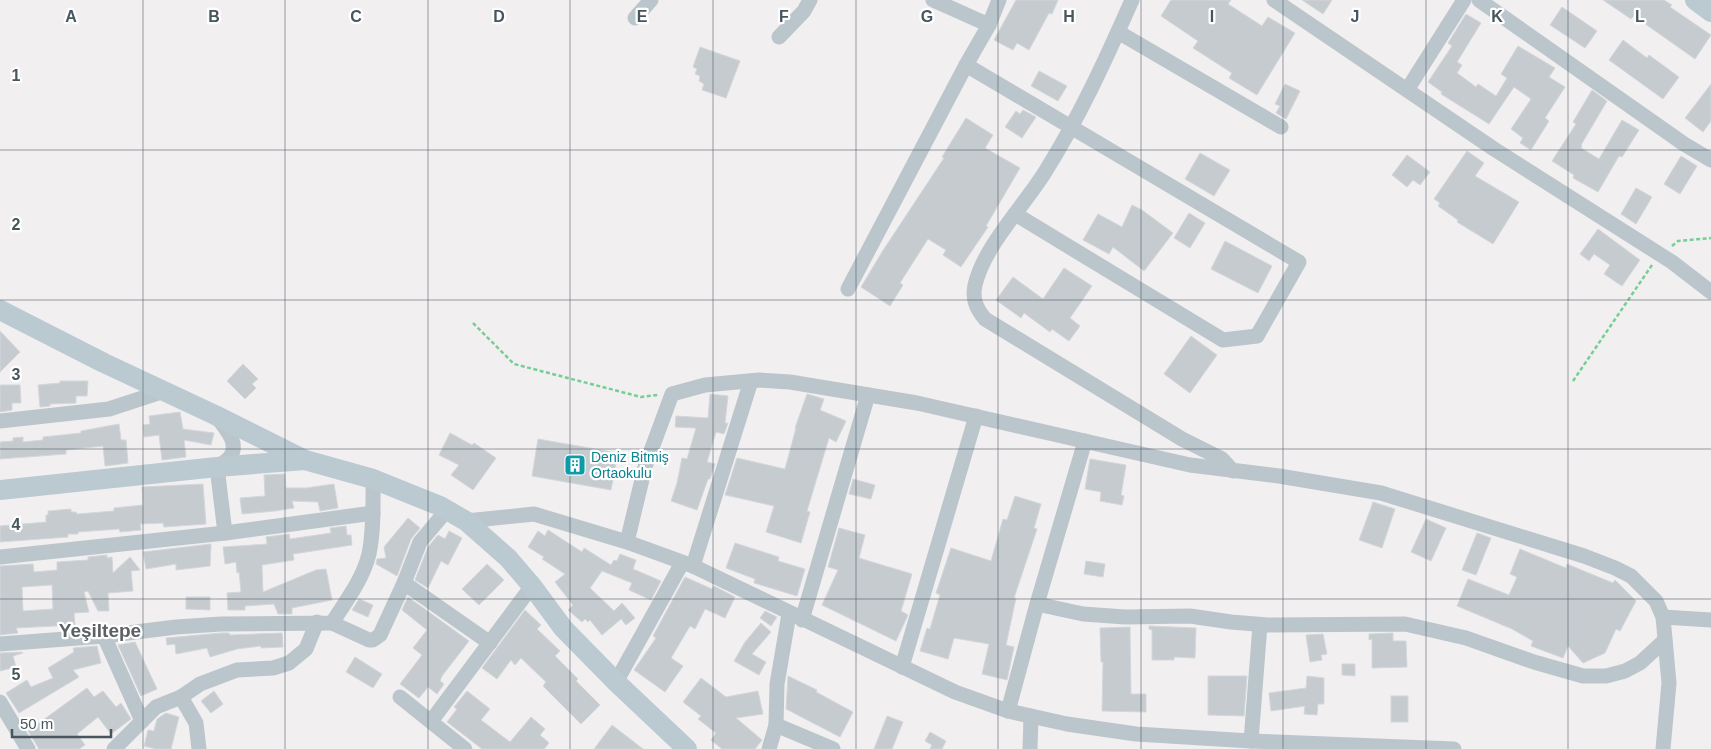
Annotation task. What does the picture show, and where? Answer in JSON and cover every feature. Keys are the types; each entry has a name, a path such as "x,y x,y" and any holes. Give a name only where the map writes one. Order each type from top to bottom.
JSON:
{"street":[{"path":"635,18 650,0"},
{"path":"778,37 804,11 810,0"},
{"path":"934,0 989,26"},
{"path":"848,289 966,65 989,26 998,0"},
{"path":"1132,0 1105,62 1071,126 1044,173 990,250 975,285 974,301 978,311 985,319 1182,439 1222,459 1233,470"},
{"path":"1274,0 1494,149 1660,254 1711,292"},
{"path":"1408,90 1464,0"},
{"path":"1695,0 1711,12"},
{"path":"1484,2 1684,144 1711,160"},
{"path":"1118,32 1281,127"},
{"path":"966,65 1299,262 1257,336 1223,340 1015,214"},
{"path":"0,310 104,363 215,414 305,460 373,479 446,510 466,521 508,558 532,586 563,628 616,682 687,749"},
{"path":"616,682 688,565 751,381"},
{"path":"627,542 645,467 672,394 705,385 751,381 790,382 917,402 1190,466 1279,476 1381,493 1584,556 1631,576 1656,601 1663,617 1669,683 1663,749"},
{"path":"0,421 108,409 164,391"},
{"path":"769,749 776,725 777,684 796,616 868,395"},
{"path":"215,414 230,435 233,444 233,451 229,458 216,467"},
{"path":"902,667 976,416"},
{"path":"1008,711 1085,441"},
{"path":"0,490 216,467 305,460"},
{"path":"216,467 224,533"},
{"path":"332,622 360,578 369,553 373,514 373,479"},
{"path":"0,644 104,636 176,627 317,622 332,622 369,640 374,640 380,635 404,583 420,542 446,510"},
{"path":"0,557 224,533 373,514"},
{"path":"466,521 534,514 627,542 688,565 955,692 1008,711 1067,724 1136,734 1251,741 1454,749"},
{"path":"404,583 490,642"},
{"path":"432,720 532,586"},
{"path":"1037,604 1082,614 1125,617 1190,616 1260,624 1405,624 1466,638 1534,662 1583,676 1606,676 1625,671 1640,663 1665,640"},
{"path":"1663,617 1711,620"},
{"path":"114,749 156,707 181,697 200,684 237,670 274,668 289,663 306,649 317,622"},
{"path":"1251,741 1260,624"},
{"path":"104,636 142,721"},
{"path":"400,696 432,720 465,749"},
{"path":"181,697 196,723 199,749"},
{"path":"0,702 28,749"},
{"path":"1030,749 1031,716"},
{"path":"776,725 833,749"}],"path":[{"path":"1573,381 1660,254 1678,242 1711,238"},
{"path":"473,323 514,364 641,397 672,394"}],"building":[{"path":"1016,0 1058,0 1052,14 1049,13 1029,50 1017,43 1013,50 994,40"},
{"path":"1171,0 1231,0 1228,4 1262,26 1268,17 1295,33 1257,95 1229,78 1232,73 1193,48 1198,41 1161,16"},
{"path":"1302,0 1332,0 1323,14"},
{"path":"1603,0 1664,0 1672,5 1670,7 1711,35 1695,59 1634,16 1631,19"},
{"path":"1562,7 1597,31 1585,48 1550,25"},
{"path":"1466,14 1481,23 1457,62 1462,65 1457,73 1476,87 1478,84 1496,96 1507,78 1501,74 1518,46 1555,68 1549,77 1565,87 1545,118 1549,121 1531,150 1520,143 1523,138 1511,129 1531,99 1514,87 1489,124 1441,94 1442,92 1428,82 1452,46 1448,43"},
{"path":"1623,40 1647,58 1649,55 1679,77 1663,99 1609,60"},
{"path":"700,47 740,61 726,98 702,90 704,84 699,81 700,76 695,74 697,69 693,67"},
{"path":"1039,71 1067,86 1058,101 1031,86"},
{"path":"1285,84 1300,91 1286,119 1276,113 1280,106 1275,104"},
{"path":"1711,84 1711,121 1703,132 1685,118"},
{"path":"1592,90 1607,101 1581,148 1599,159 1622,120 1639,130 1622,157 1619,156 1598,192 1573,178 1574,175 1552,161 1576,124 1573,122"},
{"path":"1023,110 1036,117 1022,138 1005,127 1016,111 1020,114"},
{"path":"966,118 993,135 985,148 1020,168 986,226 988,227 961,267 943,255 946,250 928,239 900,283 903,285 890,306 861,287 944,158 942,157"},
{"path":"1467,151 1484,163 1475,176 1519,202 1493,244 1457,222 1458,220 1438,206 1440,203 1434,199"},
{"path":"1200,153 1230,170 1214,196 1185,179"},
{"path":"1407,155 1430,172 1420,185 1413,180 1407,187 1392,175"},
{"path":"1681,156 1697,166 1680,194 1664,184"},
{"path":"1636,188 1652,197 1636,224 1621,214"},
{"path":"1132,205 1142,210 1173,233 1144,271 1113,247 1109,254 1083,240 1098,214 1122,227"},
{"path":"1189,213 1205,223 1190,248 1174,238"},
{"path":"1598,229 1640,260 1622,286 1604,274 1610,265 1594,254 1589,261 1580,254"},
{"path":"1225,241 1272,266 1258,293 1211,269"},
{"path":"1064,268 1092,286 1070,318 1080,326 1069,341 1052,329 1050,332 1024,313 1021,318 996,300 1013,277 1043,299"},
{"path":"0,331 20,352 0,372"},
{"path":"1191,336 1217,355 1190,393 1164,374"},
{"path":"243,364 258,379 252,384 256,388 245,399 227,381"},
{"path":"60,381 88,381 87,396 76,396 76,403 50,404 50,406 40,407 38,385 60,383"},
{"path":"0,385 20,385 21,403 12,403 12,410 0,412"},
{"path":"710,394 728,396 725,423 728,423 724,434 716,432 707,462 715,464 697,510 671,501 682,458 687,459 696,428 675,427 676,416 708,418"},
{"path":"807,394 824,399 820,410 846,421 836,442 829,438 807,511 810,512 801,543 766,532 774,506 725,495 737,458 785,469 795,428"},
{"path":"180,412 183,429 214,433 211,445 184,440 186,457 162,460 159,435 144,437 143,425 150,424 149,416"},
{"path":"119,424 121,440 126,440 128,463 105,466 103,446 66,450 66,454 0,459 0,442 13,441 13,438 23,437 23,442 43,440 43,437 81,433 81,431"},
{"path":"450,433 472,445 474,443 496,458 473,490 451,475 459,465 439,455"},
{"name":"Deniz Bitmiş Ortaokulu","path":"538,439 618,453 611,490 532,476"},
{"path":"1090,459 1126,465 1121,495 1124,496 1122,505 1100,501 1101,492 1085,489"},
{"path":"285,474 286,488 306,488 334,484 338,508 320,511 318,502 292,501 294,508 242,514 240,498 265,496 264,475"},
{"path":"853,479 875,485 871,499 849,494"},
{"path":"203,484 206,524 164,527 163,523 140,524 141,530 120,532 119,529 78,532 78,534 68,534 68,537 0,542 0,526 46,522 48,511 71,509 71,512 76,512 77,514 114,511 114,508 143,505 142,487"},
{"path":"1015,496 1041,504 1034,528 1037,529 1014,598 1016,598 1006,645 1014,647 1007,680 982,674 989,644 954,638 948,659 920,651 927,628 930,629 940,595 936,593 951,548 991,561 1003,519 1007,520"},
{"path":"1373,502 1395,509 1382,548 1359,540"},
{"path":"408,518 420,528 411,539 397,576 376,564 377,559 386,558 384,547"},
{"path":"1426,519 1446,528 1431,561 1411,552"},
{"path":"346,526 347,535 351,535 352,545 293,554 294,560 262,565 263,592 316,570 326,569 332,600 292,608 292,614 278,614 274,604 245,606 245,610 228,610 227,593 241,592 236,562 225,564 223,547 267,544 266,537 289,534 290,539 331,533 330,528"},
{"path":"839,528 865,535 859,558 912,574 901,611 908,615 896,641 822,605 838,570 828,567"},
{"path":"548,530 582,552 584,548 611,565 614,560 617,561 620,554 636,560 633,569 661,581 651,600 629,590 632,583 602,571 590,588 614,611 622,603 635,618 626,625 621,619 602,635 590,620 588,622 585,619 582,622 568,610 573,605 555,582 565,574 528,547 538,531 545,536"},
{"path":"449,531 462,538 448,565 441,561 428,588 415,580 428,547 438,535 445,539"},
{"path":"1477,533 1491,538 1476,575 1462,570"},
{"path":"735,543 779,557 778,561 805,569 797,596 754,583 755,579 726,568"},
{"path":"211,544 210,566 176,570 176,564 146,569 143,552"},
{"path":"1520,549 1566,568 1567,564 1613,583 1615,580 1636,601 1620,631 1616,629 1605,653 1583,663 1568,646 1563,658 1531,646 1533,641 1512,629 1457,606 1468,579 1509,595 1517,577 1510,574"},
{"path":"107,555 107,558 112,557 113,573 130,557 140,570 131,571 133,591 108,593 109,611 98,611 88,591 84,592 89,612 74,613 75,625 16,628 18,633 0,635 0,566 33,564 34,572 57,570 57,562 88,560 88,557","holes":["52,585 53,609 23,611 22,587"]},
{"path":"1086,561 1105,564 1103,577 1084,574"},
{"path":"487,564 504,580 479,605 462,589"},
{"path":"685,577 712,589 714,586 735,597 725,618 705,609 695,629 690,626 671,658 683,666 665,692 634,670 656,638 653,636"},
{"path":"186,597 210,597 210,610 186,609"},
{"path":"408,597 469,641 442,676 440,681 444,684 437,694 428,687 419,698 400,684 422,655 413,648 427,630 402,610"},
{"path":"359,599 373,605 368,617 352,610"},
{"path":"525,610 541,625 537,629 560,651 555,656 600,705 581,724 543,686 546,682 521,658 515,665 511,660 497,679 482,668"},
{"path":"765,611 777,617 771,626 760,618"},
{"path":"761,623 771,632 752,654 766,662 759,675 734,661 745,642"},
{"path":"1149,626 1196,628 1195,658 1174,657 1174,660 1152,660 1152,630 1149,629"},
{"path":"1130,627 1131,694 1146,694 1146,712 1102,711 1103,662 1101,662 1100,628"},
{"path":"229,633 230,635 282,633 283,647 261,648 261,646 237,649 210,657 207,648 176,654 175,644 167,645 166,638"},
{"path":"1393,633 1393,641 1406,641 1407,667 1372,668 1372,639 1369,640 1369,634"},
{"path":"1323,634 1327,654 1321,655 1322,660 1310,662 1306,635"},
{"path":"135,642 157,689 141,696 118,645"},
{"path":"97,646 101,663 73,670 79,677 19,713 6,693 27,680 31,687 53,678 48,668 74,652 73,648"},
{"path":"22,652 13,656 16,667 0,671 0,653"},
{"path":"355,657 382,674 373,688 346,672"},
{"path":"1342,664 1355,664 1355,676 1342,675"},
{"path":"788,676 817,690 816,692 853,712 840,737 786,709"},
{"path":"1208,676 1247,676 1244,716 1208,715"},
{"path":"1307,676 1324,678 1324,704 1318,704 1317,715 1304,714 1305,706 1271,711 1269,693 1306,688"},
{"path":"701,678 726,697 758,691 763,714 736,718 762,740 755,749 722,749 711,740 716,733 698,719 701,716 683,702"},
{"path":"87,688 94,697 103,691 116,707 121,703 131,719 111,734 98,717 77,734 85,745 79,749 39,749 28,731"},
{"path":"214,691 223,704 211,713 201,701"},
{"path":"467,691 490,709 481,720 510,742 531,717 545,729 540,735 549,743 544,749 482,749 447,722 457,709 454,707"},
{"path":"1391,696 1408,696 1408,722 1391,722"},
{"path":"166,713 179,717 171,749 156,749 144,746 148,730 154,731 157,719"},
{"path":"887,716 903,722 892,749 874,749"},
{"path":"612,725 643,749 594,749"},
{"path":"930,732 946,741 942,749 930,749 932,745 925,741"}],"place":[{"name":"Deniz Bitmiş Ortaokulu","path":"575,465"}],"district":[{"name":"Yeşiltepe","path":"100,630"}]}
